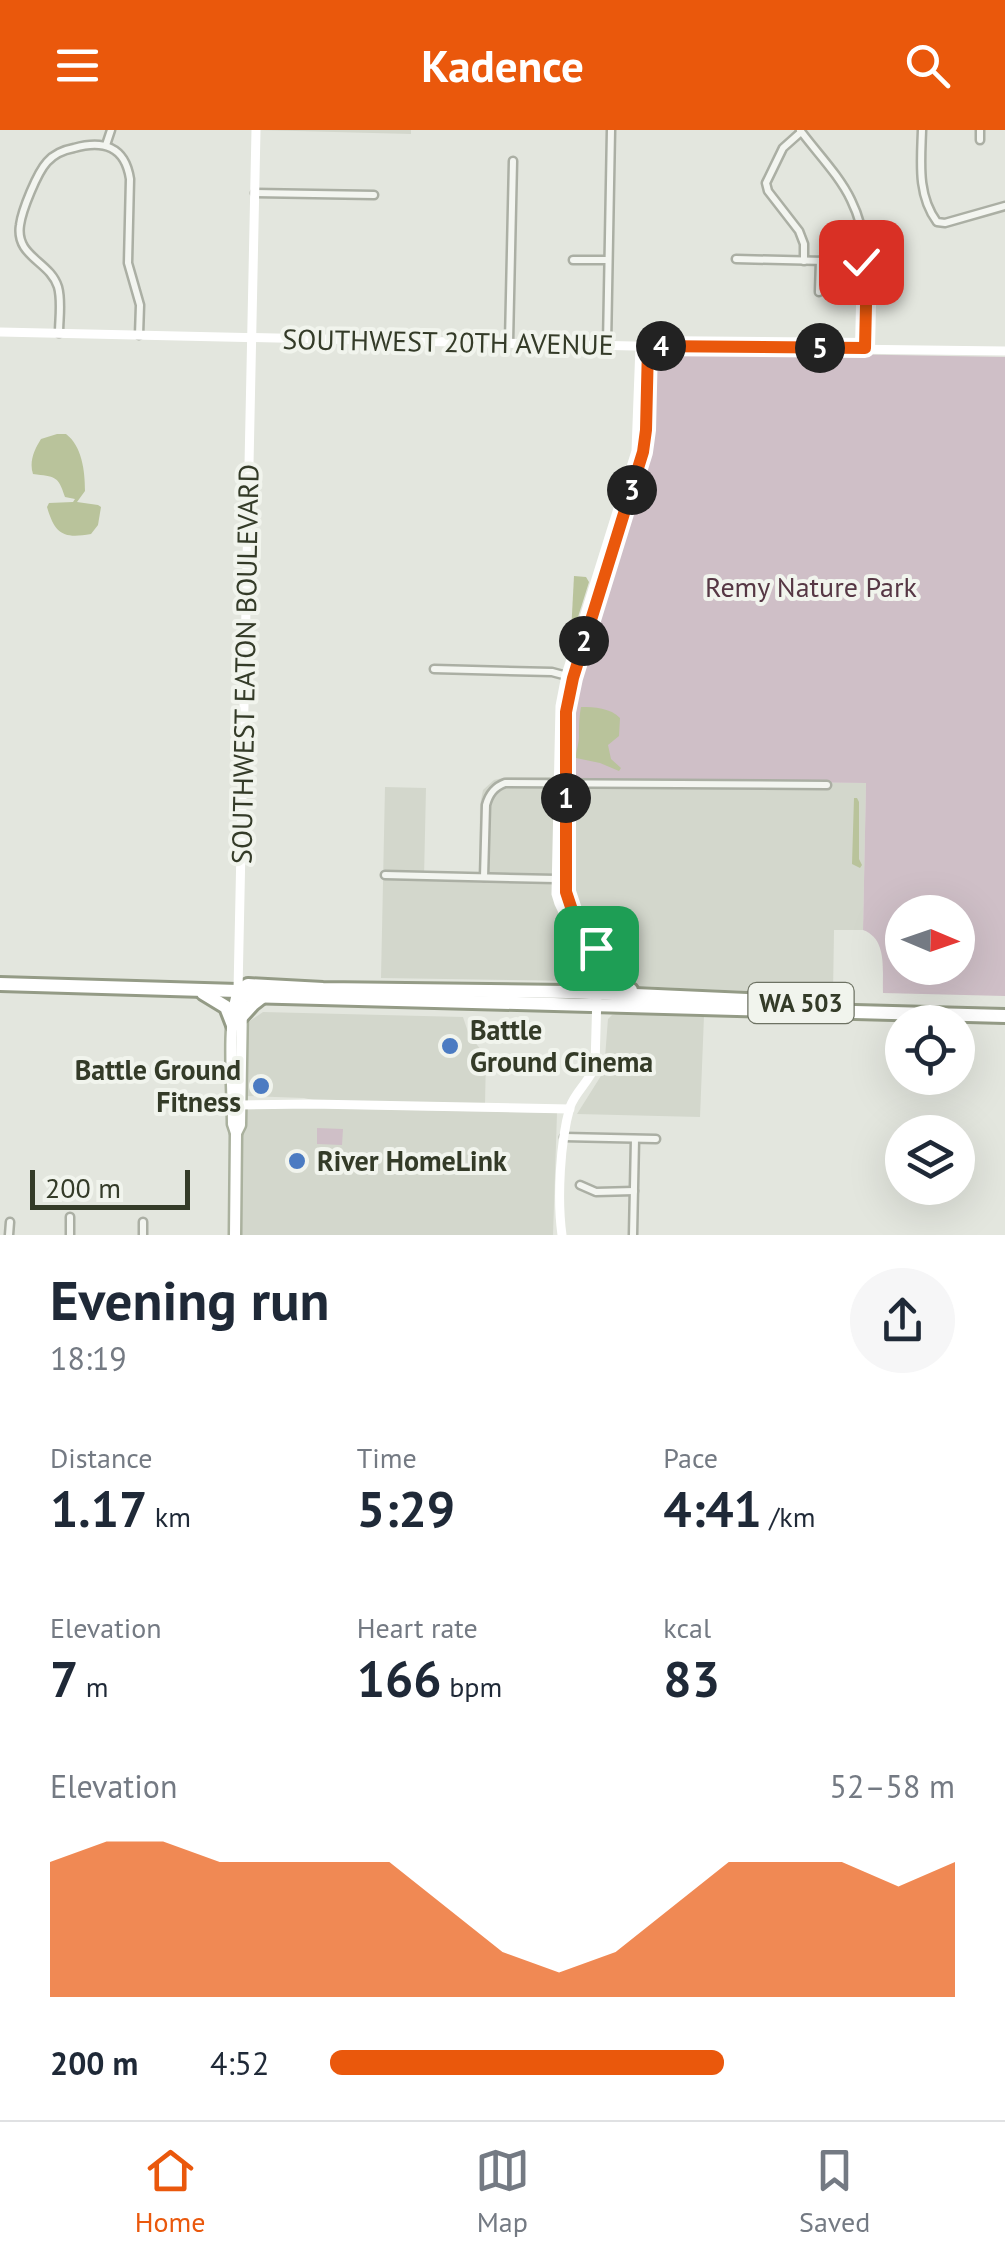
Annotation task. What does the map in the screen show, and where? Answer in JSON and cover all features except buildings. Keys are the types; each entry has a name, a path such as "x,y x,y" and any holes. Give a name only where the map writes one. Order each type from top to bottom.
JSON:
{"highway":[{"path":"568,992 581,974 574,930"},
{"path":"602,970 618,986 642,995"},
{"name":"WA 503","path":"0,984 196,990 238,990 248,985 568,992 597,1000 642,995 1005,1008"},
{"path":"196,990 222,1003 238,1020 264,996"},
{"name":"WA 503","path":"238,990 248,996 597,1000 1005,1016"}],"main road":[{"name":"SOUTHWEST EATON BOULEVARD","path":"236,1133 241,1101 234,1002 238,990"},
{"name":"SOUTHWEST EATON BOULEVARD","path":"234,1235 233,1124 238,1020"},
{"path":"234,1077 237,1100 241,1101"}],"street":[{"path":"106,145 112,130"},
{"name":"SOUTHWEST EATON BOULEVARD","path":"238,990 256,130"},
{"path":"607,345 611,130"},
{"path":"922,130 922,188 937,222 1005,206"},
{"path":"980,130 980,140"},
{"path":"804,261 802,236 766,185 784,148 801,131 851,200 864,233 865,348"},
{"path":"59,333 59,289 45,267 22,246 19,228 48,160 68,149 96,144 114,150 128,166 128,263 140,305 139,335"},
{"path":"509,342 512,160"},
{"path":"255,193 374,195"},
{"path":"736,259 867,262"},
{"path":"573,260 608,260"},
{"path":"820,261 820,292"},
{"name":"SOUTHWEST 20TH AVENUE","path":"0,332 1005,350"},
{"path":"562,1235 564,1137 570,1109 593,1072 602,970 594,942 567,896 560,706 628,487 637,444 644,346"},
{"path":"434,669 552,672 569,676"},
{"path":"484,877 486,806 494,788 505,783 827,785"},
{"path":"562,783 556,879 559,906 587,950 597,1000"},
{"path":"386,875 556,879"},
{"path":"241,1101 570,1109"},
{"path":"564,1137 656,1139"},
{"path":"633,1235 636,1139"},
{"path":"580,1184 596,1192 634,1190"},
{"path":"70,1217 70,1235"},
{"path":"9,1235 10,1222"},
{"path":"142,1235 143,1222"}],"shaded area":[{"path":"258,130 411,130 411,134"},
{"path":"66,434 71,439 81,460 85,491 77,502 101,507 98,525 91,534 73,536 57,529 47,507 49,503 75,499 65,497 55,478 33,474 32,461 38,443"},
{"path":"574,576 586,577 589,582 571,633"},
{"path":"581,707 607,710 620,718 619,736 608,745 611,759 621,768 619,771 576,758"},
{"path":"556,777 554,900 578,955 574,981 381,978 385,787 426,788 424,878 479,878 483,790 494,780"},
{"path":"572,780 866,783 863,930 834,930 833,995 637,986 622,979 613,967 607,943 576,907 572,884"},
{"path":"854,798 859,802 860,868 852,864"},
{"path":"263,1012 463,1017 469,1035 486,1056 485,1104 246,1096 247,1023"},
{"path":"620,1013 704,1016 700,1117 577,1114 604,1071 608,1019"},
{"path":"249,1107 557,1113 553,1235 241,1235 243,1113"}],"green space":[{"name":"Remy Nature Park","path":"657,351 1005,357 1005,996 883,993 880,948 871,934 863,930 866,783 572,780 575,710 581,681 652,431 652,357"},
{"path":"317,1128 343,1129 342,1145 317,1144"}],"place":[{"name":"Battle Ground Cinema","path":"450,1046"},
{"name":"Battle Ground Fitness","path":"261,1086"},
{"name":"River HomeLink","path":"297,1161"}],"route":[{"path":"596,948 572,910 566,892 566,712 643,452 648,346 865,348 867,262 861,262"}]}
